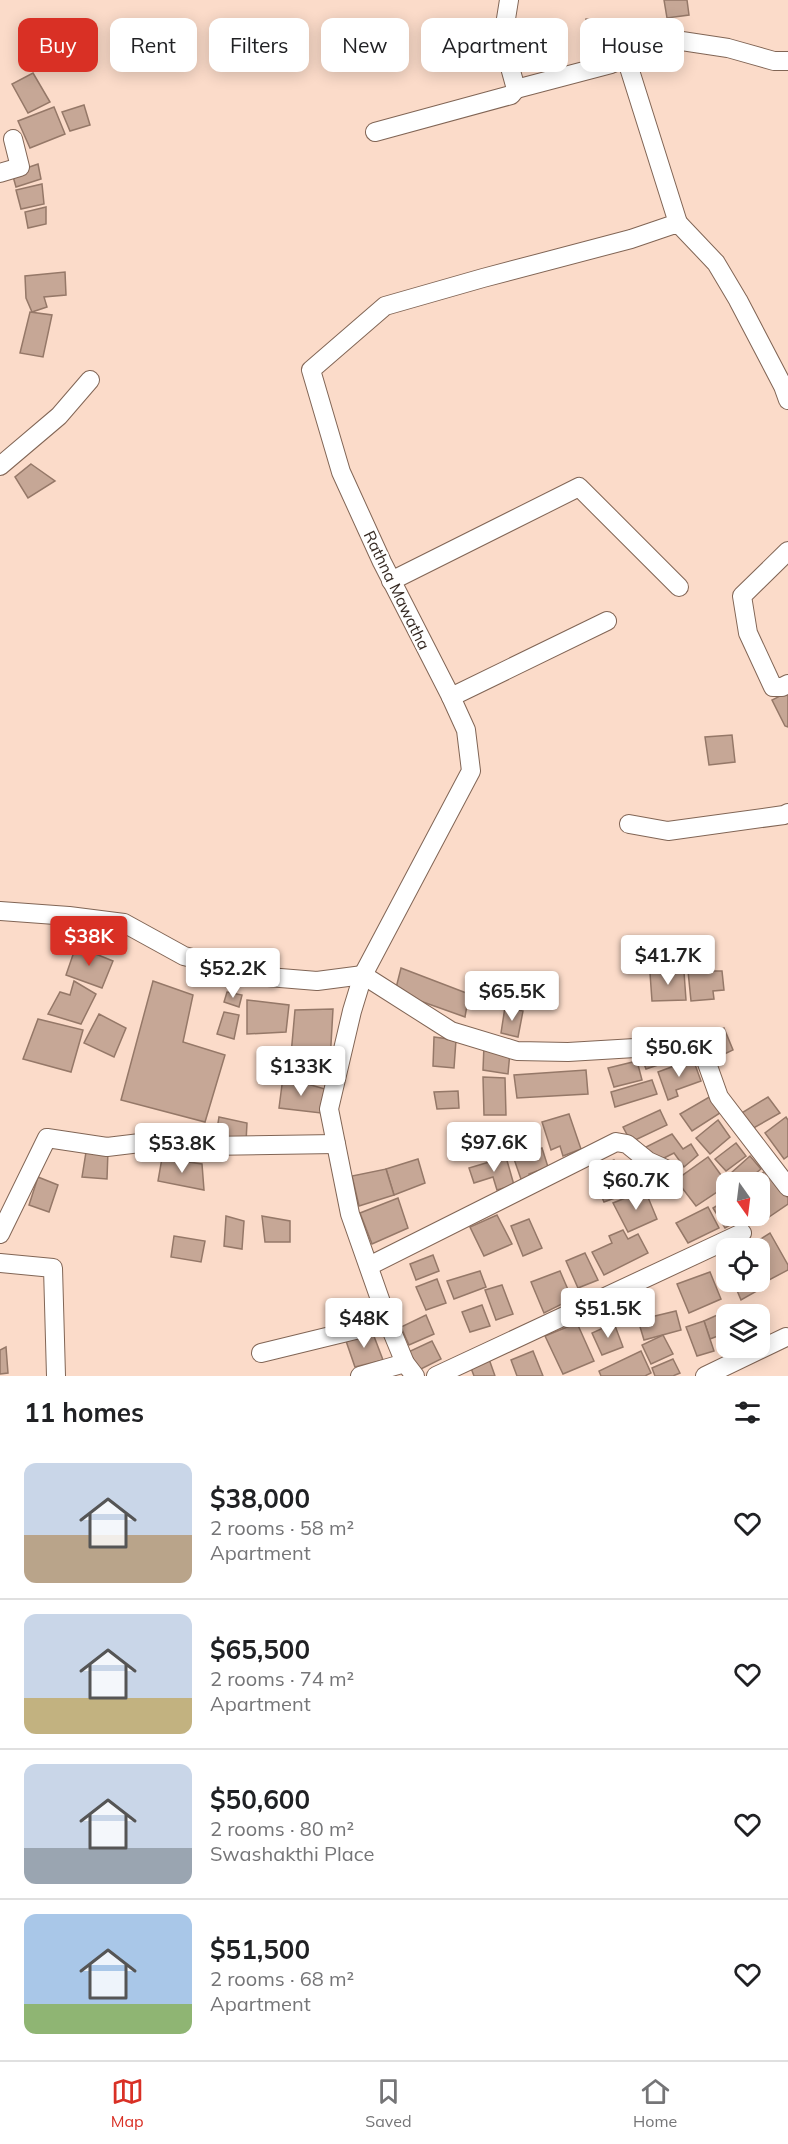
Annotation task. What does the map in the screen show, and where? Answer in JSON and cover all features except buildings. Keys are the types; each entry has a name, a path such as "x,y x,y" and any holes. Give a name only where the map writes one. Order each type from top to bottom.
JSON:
{"street":[{"path":"509,0 505,25 506,53 516,88"},
{"path":"684,41 728,48 774,61 788,61"},
{"path":"375,132 511,94 516,88 580,71"},
{"path":"622,72 678,223 716,263 748,319 788,400"},
{"path":"0,173 20,167 13,139"},
{"name":"Rathna Mawatha","path":"410,1369 388,1322 350,1214 330,1109 352,1011 363,975 471,771 466,730 391,581 341,472 311,370 385,306 631,239 678,223"},
{"path":"0,466 59,416 90,380"},
{"path":"391,581 579,487 679,587"},
{"path":"788,551 742,596 748,633 773,687 788,684"},
{"path":"451,697 607,621"},
{"path":"629,824 668,831 788,813"},
{"path":"0,912 69,916 124,923 184,956 268,977 318,981 363,975 451,1031 517,1051 568,1052 635,1048"},
{"path":"698,1038 719,1097 788,1187"},
{"path":"0,1234 47,1138 107,1147 165,1140 205,1146 336,1144"},
{"path":"369,1266 616,1142 627,1144 648,1161 668,1170"},
{"path":"436,1376 742,1233"},
{"path":"0,1263 53,1268 56,1376"},
{"path":"261,1353 388,1322"},
{"path":"705,1376 786,1337"},
{"path":"360,1376 410,1369"}]}
